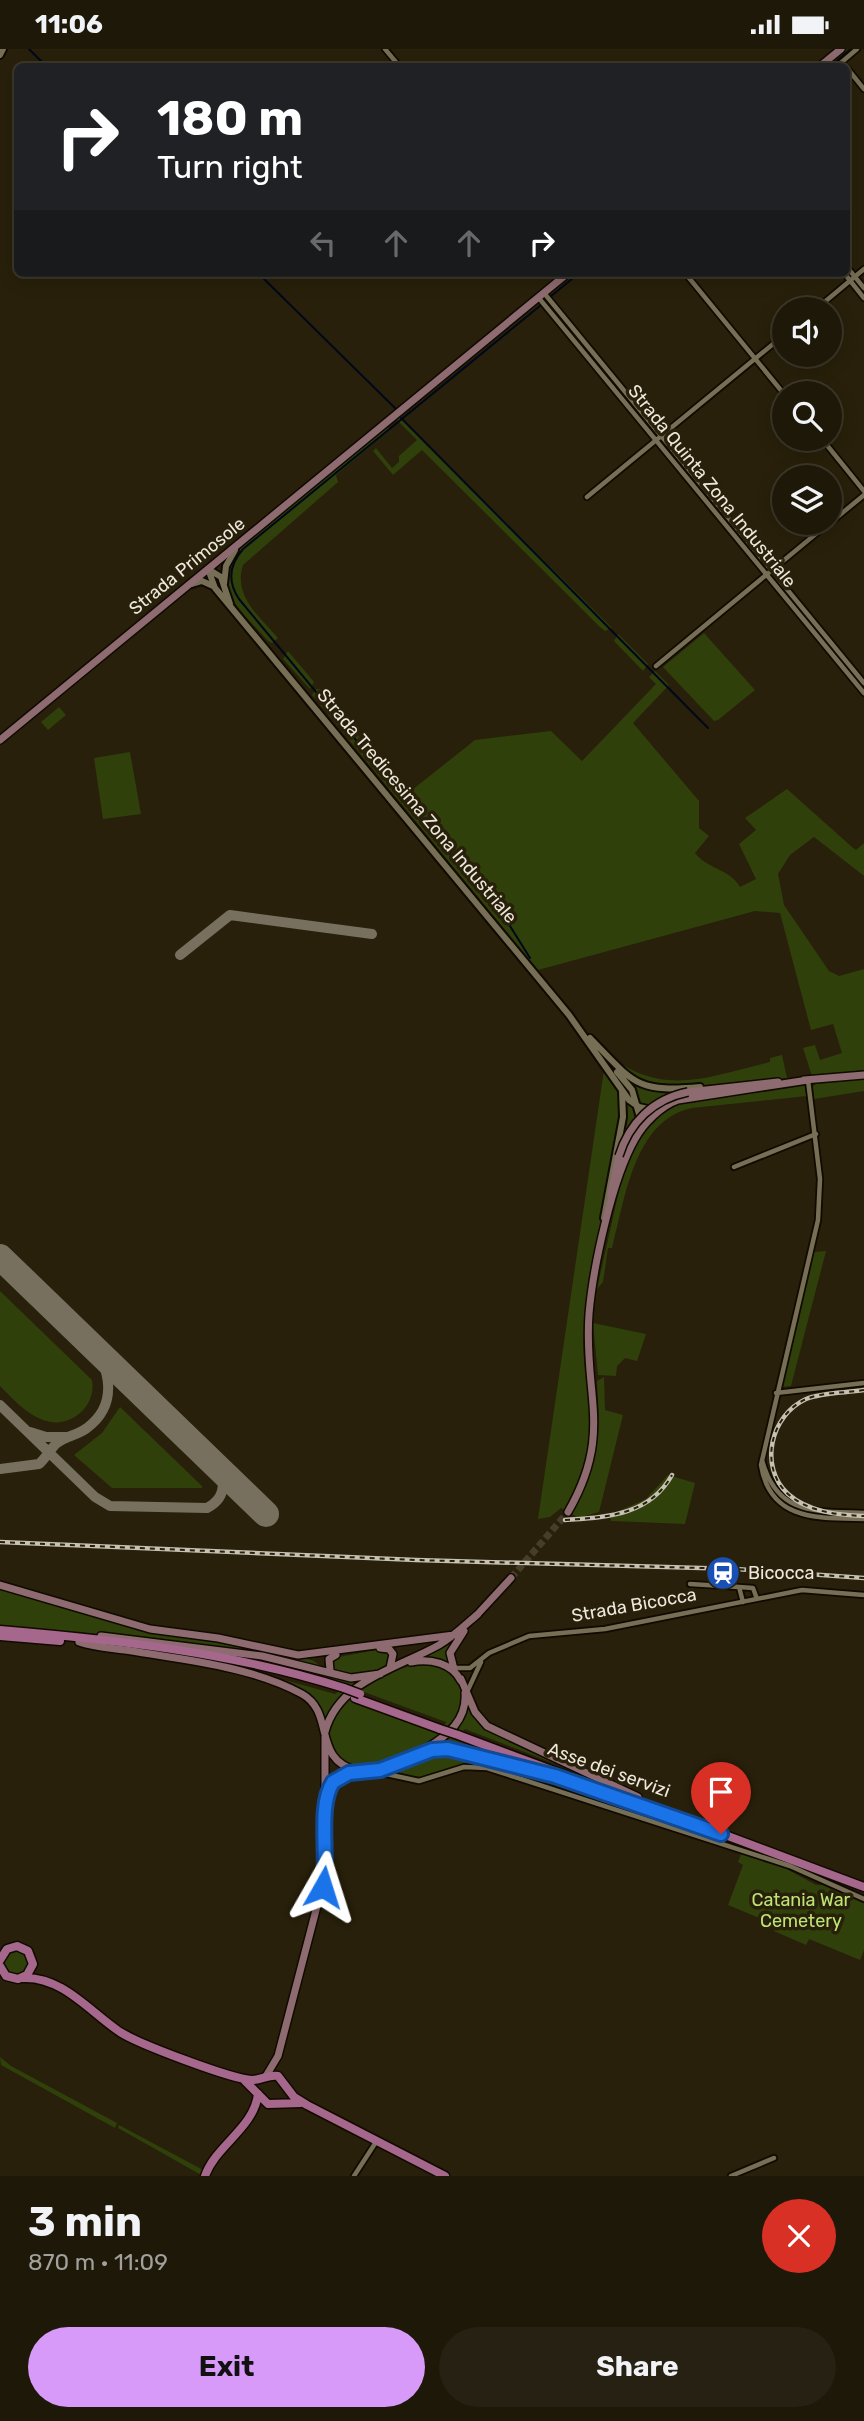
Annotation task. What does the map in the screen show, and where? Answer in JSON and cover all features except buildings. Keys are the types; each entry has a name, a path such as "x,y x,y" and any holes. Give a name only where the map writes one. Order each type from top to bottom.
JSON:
{"main road":[{"path":"825,63 841,49"},
{"name":"Strada Primosole","path":"0,740 563,277"},
{"path":"568,1512 584,1481 594,1443 589,1324 603,1231 619,1156 628,1133 641,1117 663,1101 688,1092 864,1075"},
{"path":"601,1246 620,1178 636,1136 671,1102 808,1080"},
{"path":"416,1755 452,1730 460,1719 465,1700 449,1657 452,1647 512,1578"},
{"path":"0,1585 150,1629 218,1637 305,1655 454,1635"},
{"path":"207,2173 255,2108 258,2093 278,2056 324,1878 324,1737 335,1705 384,1672 454,1635 478,1614"},
{"path":"0,1630 202,1652 278,1668 460,1733"},
{"path":"62,1636 86,1635 204,1647 284,1660 359,1678 384,1672 394,1661 391,1652 373,1647"},
{"path":"0,1636 214,1659 342,1690"},
{"path":"79,1643 203,1664 293,1690 316,1706 329,1749 341,1764 369,1771"},
{"path":"333,1672 330,1657 355,1650"},
{"path":"305,1655 333,1672"},
{"path":"397,1665 428,1660 453,1671 467,1691 478,1717 494,1730 638,1797"},
{"name":"Asse dei servizi","path":"460,1733 638,1797 864,1885"},
{"name":"Asse dei servizi","path":"460,1733 676,1817 864,1885"},
{"path":"325,1811 333,1782 342,1775 397,1764 432,1750 456,1750 555,1776 676,1817"},
{"path":"43,1980 8,1977 1,1961 10,1947 23,1947 31,1955 35,1973 43,1980 65,1991 121,2032 141,2043 252,2080 274,2075 285,2082 294,2097 307,2105 445,2176"},
{"path":"23,1978 33,1965"},
{"path":"278,2056 287,2096 280,2103"},
{"path":"236,2076 271,2105"},
{"path":"247,2120 258,2110 271,2105 293,2102 307,2105"}],"street":[{"path":"0,55 2,49"},
{"path":"385,49 397,63"},
{"path":"850,72 864,89"},
{"path":"831,297 864,269"},
{"path":"850,273 864,298"},
{"path":"688,277 773,381"},
{"path":"850,277 864,288"},
{"name":"Strada Quinta Zona Industriale","path":"541,295 552,303 864,683"},
{"name":"Strada Quinta Zona Industriale","path":"541,295 547,307 864,693"},
{"path":"547,307 552,303"},
{"path":"587,497 772,345"},
{"path":"604,377 609,372"},
{"path":"831,451 864,493 842,512"},
{"path":"656,666 814,535"},
{"path":"224,584 228,560 247,537"},
{"path":"208,569 218,574 230,604"},
{"path":"208,569 215,587"},
{"path":"190,584 202,580 215,587"},
{"name":"Strada Tredicesima Zona Industriale","path":"215,587 578,1027"},
{"path":"578,1027 622,1073 650,1088 672,1090 758,1084"},
{"path":"578,1027 619,1082 629,1100 650,1110 671,1102"},
{"path":"593,1042 632,1090 639,1107 640,1125 636,1136"},
{"path":"808,1080 820,1179 818,1220 761,1456 764,1478 780,1503 802,1515 864,1513"},
{"path":"603,1231 623,1117 619,1082"},
{"path":"734,1167 816,1134"},
{"path":"776,1393 864,1383"},
{"path":"834,1515 864,1519"},
{"path":"690,1584 753,1588 757,1599"},
{"path":"739,1587 743,1602"},
{"name":"Strada Bicocca","path":"453,1671 470,1668 495,1650 529,1636 605,1629 802,1590 864,1595"},
{"path":"465,1700 475,1669 495,1650"},
{"path":"397,1764 396,1773 408,1780"},
{"path":"369,1771 408,1780 429,1781 464,1767 487,1767 790,1867 864,1899"},
{"path":"355,2176 376,2142"},
{"path":"731,2176 774,2158"}],"green space":[{"path":"399,416 612,628 605,631 600,627 422,450 393,475 373,451 376,448 392,468 399,462 399,456 417,440 396,419"},
{"path":"387,426 390,430 336,475 338,482 243,565 241,576 245,596 278,638 272,643 268,641 241,611 230,593 226,575 231,562 238,550"},
{"path":"704,633 755,690 714,721 663,667"},
{"path":"618,634 648,664 643,671 614,641"},
{"path":"288,651 314,682 310,689 283,659"},
{"path":"655,671 669,685 633,723 699,801 699,828 709,836 695,853 706,863 730,876 740,887 756,879 739,844 756,830 745,818 787,789 856,850 864,843 864,876 814,837 790,855 778,874 784,905 829,971 839,976 864,969 864,1070 812,1076 803,1048 815,1045 820,1060 842,1053 833,1024 811,1030 780,913 755,911 538,970 312,695 316,689 326,690 323,693 407,794 475,740 551,731 582,761 656,684 649,677"},
{"path":"59,707 66,715 48,730 41,722"},
{"path":"130,752 141,814 103,819 94,758"},
{"path":"576,1031 619,1085 622,1116 586,1313 592,1412 589,1459 567,1511 561,1508 550,1517 538,1519 604,1070"},
{"path":"782,1055 787,1078 667,1088 642,1084 610,1056 649,1077 688,1080 770,1062 770,1058"},
{"path":"621,1074 649,1090 683,1091 647,1109 640,1106"},
{"path":"864,1079 864,1091 814,1099 813,1086 816,1084"},
{"path":"805,1086 807,1096 692,1108 672,1115 657,1128 635,1164 612,1248 608,1248 603,1282 597,1289 622,1177 635,1143 653,1119 679,1102"},
{"path":"624,1093 634,1105 640,1122 619,1173 617,1155"},
{"path":"826,1251 791,1386 781,1387 814,1252"},
{"path":"0,1291 92,1380 90,1399 86,1407 71,1419 62,1422 43,1420 31,1414 0,1386"},
{"path":"593,1323 646,1334 637,1361 625,1358 617,1366 616,1376 598,1375"},
{"path":"604,1377 605,1410 623,1415 599,1512 578,1518 572,1514 593,1465 599,1418 597,1381"},
{"path":"120,1407 202,1488 112,1488 74,1455 102,1433"},
{"path":"668,1475 695,1483 685,1524 611,1521 610,1515 646,1499"},
{"path":"0,1587 128,1626 222,1641 312,1660 325,1669 204,1647 0,1627"},
{"path":"446,1644 451,1645 448,1664 422,1658"},
{"path":"382,1649 391,1653 389,1665 375,1671 352,1676 331,1668 333,1658"},
{"path":"236,1655 280,1662 358,1681 366,1680 337,1701 325,1725 318,1705 241,1668 335,1694 345,1686 293,1668"},
{"path":"429,1663 454,1677 462,1695 457,1715 441,1734 418,1751 391,1762 364,1766 340,1759 330,1741 330,1724 338,1708 353,1693 372,1681 412,1665","holes":["364,1692 446,1722 437,1731 353,1700"]},
{"path":"467,1703 483,1726 561,1766 465,1729 456,1738 543,1772 455,1748 433,1747"},
{"path":"442,1751 508,1768 464,1765 420,1779 398,1772 402,1766"},
{"name":"Catania War Cemetery","path":"741,1854 783,1867 816,1885 823,1885 864,1903 864,1950 860,1960 809,1939 806,1945 774,1931 776,1925 728,1905 743,1865 738,1862"},
{"path":"16,1950 25,1954 29,1963 25,1972 16,1976 7,1972 3,1963 7,1954"},
{"path":"0,2057 11,2066 117,2123 115,2128 1,2065"},
{"path":"119,2125 205,2171 203,2176 118,2128"}],"waterway":[{"path":"29,49 43,63"},
{"path":"835,63 851,49"},
{"path":"262,277 397,410"},
{"path":"550,297 574,277"},
{"path":"530,958 510,926 239,599 231,573 243,549 541,305"},
{"path":"401,418 708,728"}],"taxiway":[{"path":"180,955 230,915 372,934"},
{"path":"0,1469 39,1464 57,1443 83,1430 97,1419 104,1408 108,1386 102,1363 88,1342"},
{"path":"0,1405 95,1497 110,1506 207,1508 217,1500 222,1491 219,1468"},
{"path":"30,1432 46,1437 66,1437"}],"runway":[{"path":"0,1257 266,1514"}],"tunnel":[{"path":"511,1578 568,1512"}],"railway":[{"path":"864,1390 813,1397 794,1407 777,1429 771,1456 779,1483 796,1500 824,1511 864,1516"},
{"path":"565,1520 625,1512 651,1499 672,1475"},
{"path":"0,1542 416,1560 736,1569 864,1578"}],"place":[{"name":"Bicocca","path":"723,1573"}],"route":[{"path":"323,1887 326,1861 325,1811 328,1790 333,1782 342,1775 380,1770 442,1748 555,1776 721,1834"}]}
